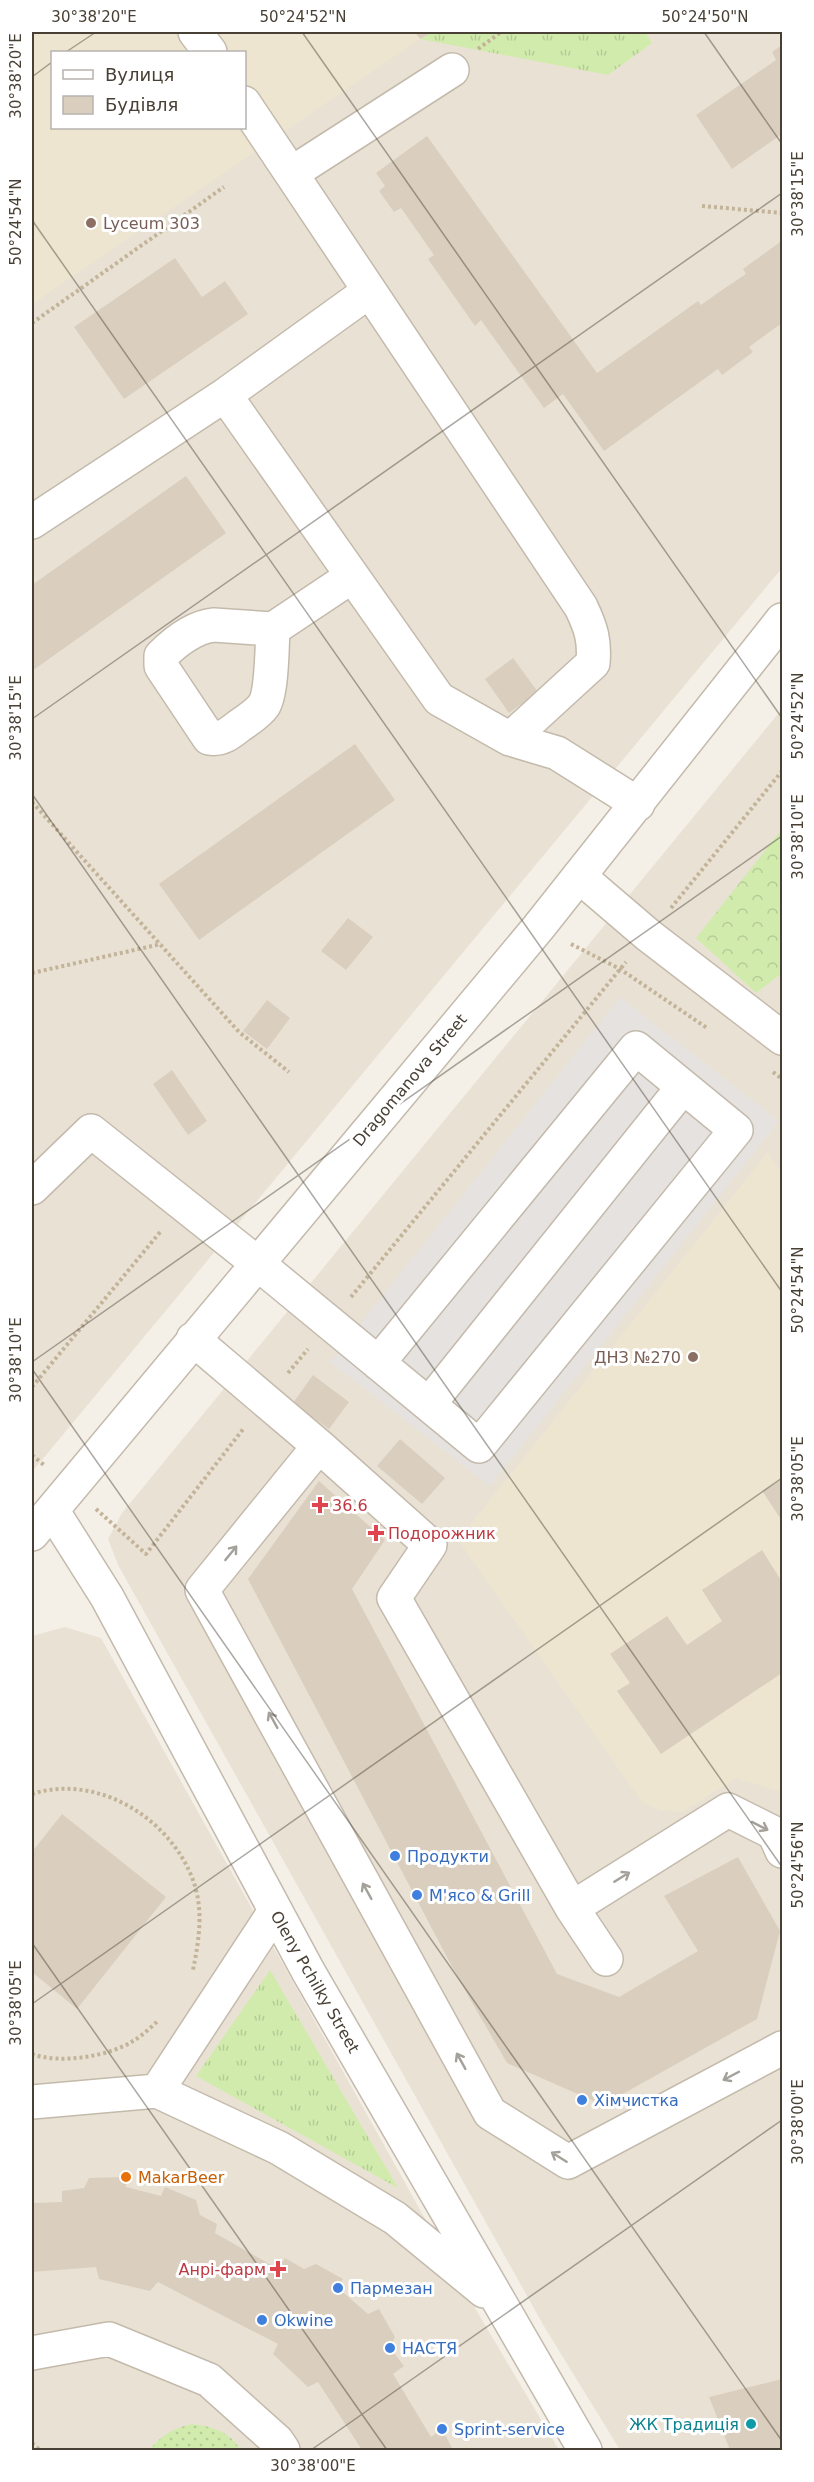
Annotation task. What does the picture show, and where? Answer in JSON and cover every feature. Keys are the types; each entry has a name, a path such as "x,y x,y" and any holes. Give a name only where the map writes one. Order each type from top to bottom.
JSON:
{"street":[{"path":"195,32 209,51"},
{"path":"292,173 453,70"},
{"path":"246,106 368,292 581,607 590,626 595,644 593,663 510,739"},
{"path":"32,522 225,395 368,292"},
{"path":"225,395 439,699 510,739 557,753 638,804"},
{"path":"273,629 351,577"},
{"name":"Dragomanova Street","path":"51,1510 538,927 783,620"},
{"path":"579,876 648,935 783,1038"},
{"path":"32,1188 91,1131 257,1263 378,1363 429,1404 479,1446 736,1130 636,1048 378,1363"},
{"path":"429,1404 683,1087"},
{"path":"193,1339 266,1400 430,1545 394,1598 572,1908 606,1959"},
{"path":"318,1446 202,1590 489,2113 568,2162 783,2048"},
{"name":"Oleny Pchilky Street","path":"51,1510 107,1597 275,1911 585,2451"},
{"path":"572,1908 728,1810 774,1833 783,1851"},
{"path":"157,2091 275,1911"},
{"path":"32,2102 157,2091 279,2148 395,2218 500,2304"},
{"path":"32,2354 108,2339 209,2380 278,2441 283,2451"}],"path":[{"path":"32,323 224,187"},
{"path":"702,206 783,213"},
{"path":"349,1299 783,771"},
{"path":"32,802 239,1032 289,1072"},
{"path":"538,927 620,969 716,1034"},
{"path":"32,973 162,944"},
{"path":"763,1065 783,1078"},
{"path":"32,1387 167,1223"},
{"path":"32,1455 51,1510 146,1554 311,1345"},
{"path":"32,1794 46,1790 92,1791 136,1808 171,1839 194,1880 201,1926 192,1972"},
{"path":"32,2054 41,2057 88,2058 132,2042 168,2013"},
{"path":"32,2443 40,2451"}],"shaded area":[{"path":"32,32 782,32 782,568 32,1472"},
{"name":"Lyceum 303","path":"32,32 430,32 32,304"},
{"path":"782,709 782,2450 620,2450 545,2328 118,1565 108,1539 122,1513"},
{"path":"620,997 779,1121 490,1486 330,1362"},
{"name":"ДНЗ №270","path":"768,1152 782,1174 782,1792 736,1778 682,1812 660,1810 642,1802 458,1540"},
{"path":"65,1627 101,1638 475,2308 559,2450 32,2450 32,1636"}],"green space":[{"path":"432,32 645,32 652,43 608,75 420,39"},
{"path":"782,829 782,973 756,993 696,938"},
{"path":"270,1970 398,2188 196,2076"},
{"path":"192,2424 206,2426 226,2434 240,2450 149,2450 168,2433"}],"building":[{"path":"415,32 432,32 420,39"},
{"path":"782,45 782,134 732,169 696,115 776,60 772,52"},
{"path":"427,136 597,373 698,301 701,305 746,274 743,269 780,242 782,245 782,323 749,347 753,352 722,375 718,369 604,451 563,394 544,408 481,320 475,326 428,259 434,255 401,208 394,212 379,191 385,186 376,173"},
{"path":"175,258 202,297 225,281 248,314 124,399 74,327"},
{"path":"186,476 226,533 32,671 32,585"},
{"path":"513,658 538,692 509,713 485,679"},
{"path":"355,744 395,800 199,940 159,884"},
{"path":"348,918 373,937 346,970 321,951"},
{"path":"267,1000 290,1018 267,1049 243,1031"},
{"path":"172,1070 207,1121 188,1135 153,1084"},
{"path":"313,1375 349,1402 329,1429 293,1403"},
{"path":"400,1439 445,1478 422,1504 377,1466"},
{"path":"782,1479 782,1521 763,1492"},
{"path":"319,1481 385,1540 352,1589 557,1974 619,1997 698,1951 664,1896 738,1857 780,1931 757,2019 603,2105 507,2063 459,1980 248,1579"},
{"path":"762,1550 782,1582 782,1673 661,1754 617,1691 630,1683 610,1654 667,1616 687,1645 722,1621 702,1590"},
{"path":"62,1814 166,1897 77,2009 32,1972 32,1852"},
{"path":"126,2177 126,2187 161,2196 165,2187 196,2200 200,2215 217,2224 215,2233 278,2269 285,2258 304,2269 316,2264 343,2279 338,2288 368,2314 379,2309 395,2337 390,2348 404,2366 393,2374 431,2437 442,2429 452,2448 464,2450 362,2450 318,2382 308,2387 273,2354 278,2344 158,2282 150,2291 99,2279 96,2267 32,2272 32,2203 62,2202 62,2191 84,2188 89,2178"},
{"name":"ЖК Традиція","path":"782,2379 782,2450 730,2450 709,2397"}],"place":[{"name":"Lyceum 303","path":"91,223"},
{"name":"ДНЗ №270","path":"693,1357"},
{"name":"36.6","path":"320,1505"},
{"name":"Подорожник","path":"376,1533"},
{"name":"Продукти","path":"395,1856"},
{"name":"М'ясо & Grill","path":"417,1895"},
{"name":"Хімчистка","path":"582,2100"},
{"name":"MakarBeer","path":"126,2177"},
{"name":"Анрі-фарм","path":"278,2269"},
{"name":"Пармезан","path":"338,2288"},
{"name":"Okwine","path":"262,2320"},
{"name":"НАСТЯ","path":"390,2348"},
{"name":"ЖК Традиція","path":"751,2424"},
{"name":"Sprint-service","path":"442,2429"}]}
